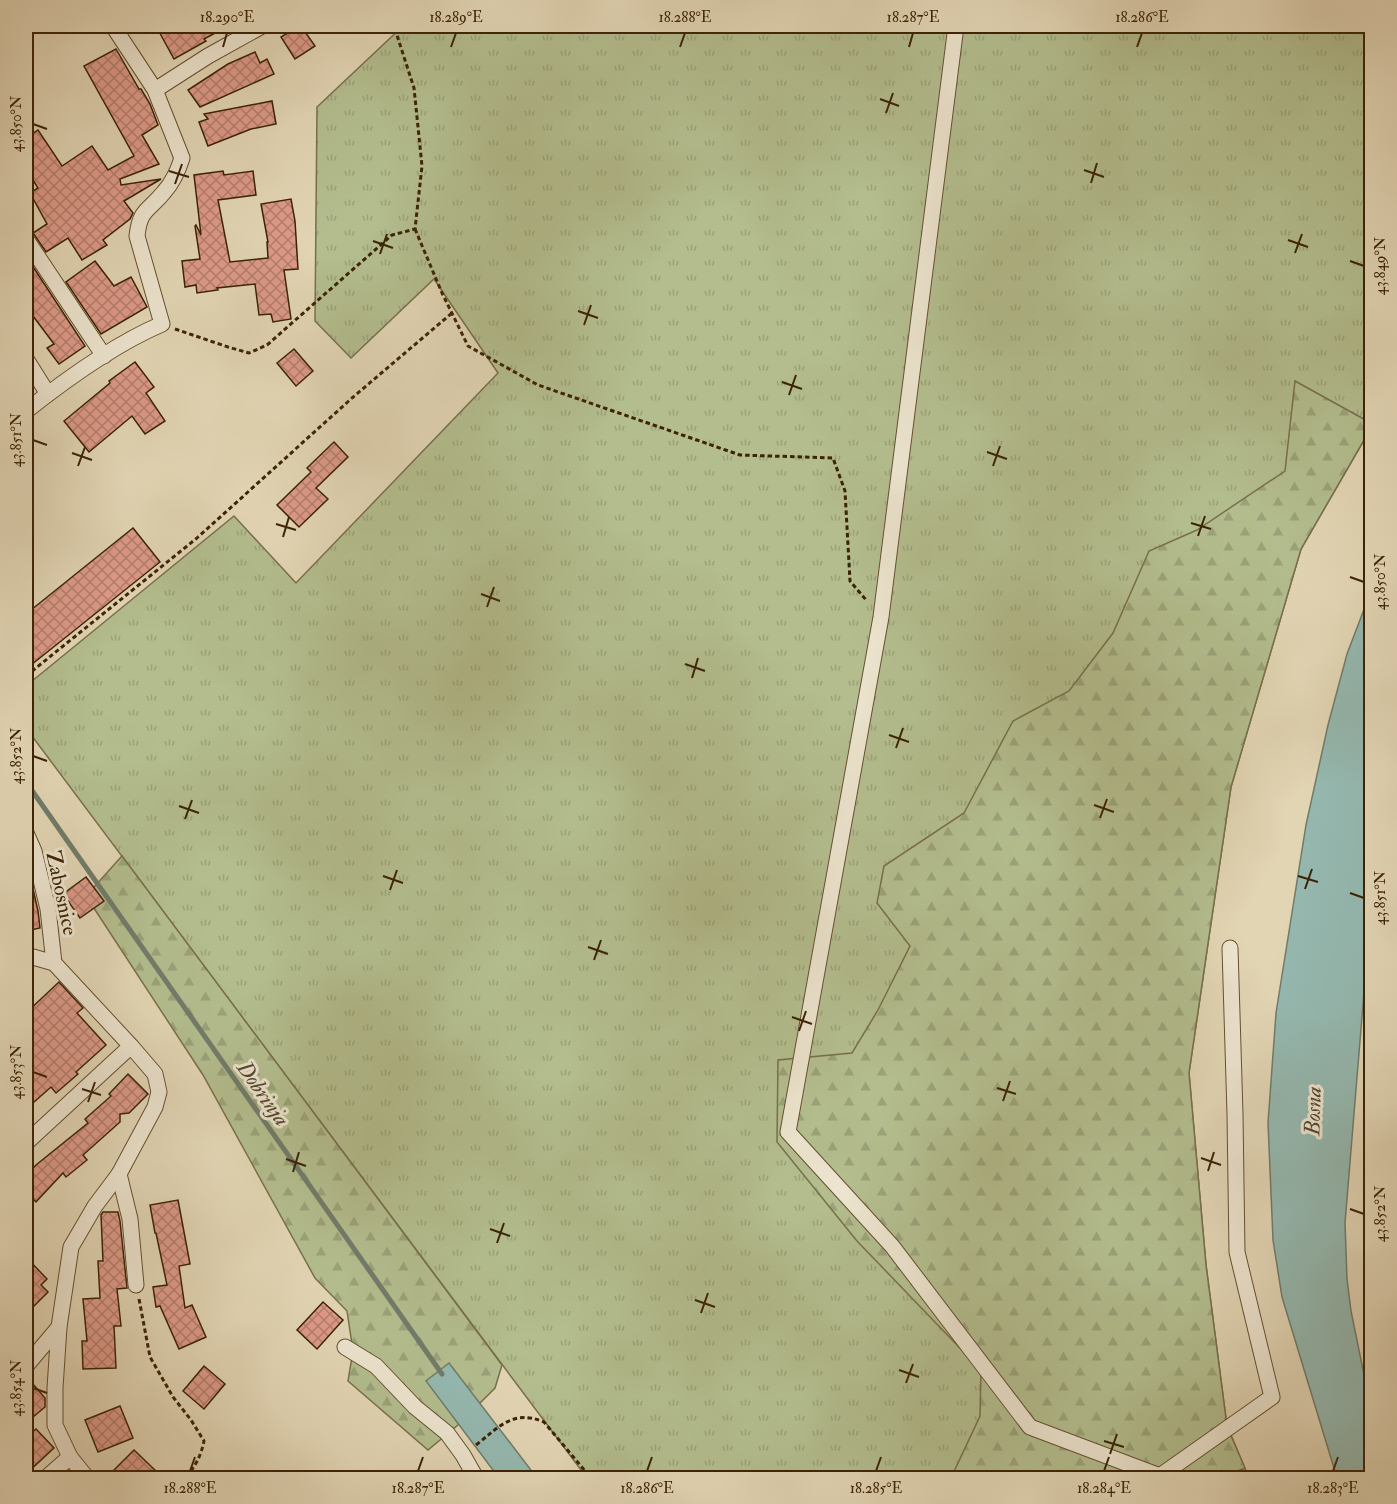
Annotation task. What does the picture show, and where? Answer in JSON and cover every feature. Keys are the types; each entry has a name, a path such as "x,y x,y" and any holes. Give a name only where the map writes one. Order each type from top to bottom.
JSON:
{"street":[{"path":"26,411 104,356 162,324 137,236 144,213 174,180 182,158 156,90 113,26"},
{"path":"156,90 207,56 262,26"},
{"path":"956,26 881,617 788,1132 892,1246 1030,1427 1160,1476 1272,1397 1237,1252 1236,1114 1230,948"},
{"path":"26,239 104,356"},
{"path":"26,359 48,394"},
{"name":"Zabosnice","path":"26,833 34,851 48,909 54,963"},
{"name":"Zabosnice","path":"26,955 54,963 155,1074 159,1092 155,1107 119,1174 94,1206 71,1247 59,1327 55,1425 69,1457 87,1479"},
{"path":"26,1143 131,1046"},
{"path":"119,1174 130,1219 136,1285"},
{"path":"26,1366 59,1327"},
{"path":"345,1347 376,1366 415,1407 447,1433 463,1455 476,1479"},
{"path":"46,1479 69,1457"}],"path":[{"path":"394,26 414,88 422,166 415,229 442,294 468,345 538,385 740,455 833,458 845,491 850,581 881,617"},
{"path":"162,324 249,352 267,345 392,236 415,229"},
{"path":"26,676 197,538 352,398 452,313"},
{"path":"136,1285 150,1357 173,1397 204,1442 201,1455 185,1479"},
{"path":"471,1449 501,1425 523,1416 534,1418 544,1422 591,1479"}],"green space":[{"path":"403,26 1371,26 1371,428 1301,549 1231,787 1189,1073 1206,1265 1227,1426 1249,1478 587,1478 26,728 26,686 234,516 296,583 498,373 434,279 351,358 315,321 317,107"},
{"path":"1295,381 1371,423 1371,428 1301,549 1231,787 1189,1073 1206,1265 1227,1426 1245,1468 1221,1478 951,1478 980,1416 981,1370 857,1241 777,1142 778,1060 852,1053 878,1010 910,946 877,903 884,866 964,813 1013,721 1069,691 1113,633 1149,551 1197,530 1285,471"},
{"path":"122,856 502,1365 495,1388 458,1425 428,1450 348,1381 353,1351 347,1311 315,1278 203,1075 86,896"}],"water":[{"name":"Bosna","path":"1371,591 1372,867 1345,1223 1347,1279 1351,1311 1371,1409 1372,1478 1337,1478 1282,1297 1273,1240 1268,1123 1276,1013 1306,825 1328,725 1347,654"},
{"path":"449,1363 537,1478 499,1478 426,1381"}],"building":[{"path":"156,26 228,26 174,59"},
{"path":"299,26 315,46 295,59 281,37"},
{"path":"116,49 150,104 158,125 142,135 159,164 120,179 121,185 161,179 124,201 133,213 130,219 103,240 107,245 82,260 68,238 46,252 33,233 47,224 30,193 38,188 26,169 26,138 38,130 62,166 92,146 108,170 134,156 84,66"},
{"path":"255,52 260,63 267,59 274,74 200,107 188,90 228,64"},
{"path":"272,101 276,124 251,129 208,146 199,122 208,119 204,114"},
{"path":"223,171 224,175 253,171 256,195 218,200 230,262 268,258 268,242 261,204 291,199 298,269 284,270 291,319 273,322 271,314 259,315 255,284 217,288 218,290 197,293 196,285 185,287 182,261 200,259 196,225 201,235 194,175"},
{"path":"26,256 85,346 59,364 47,348 54,344 26,310"},
{"path":"95,261 114,286 131,277 147,307 101,334 66,282"},
{"path":"294,349 313,371 296,386 277,363"},
{"path":"135,362 154,387 146,393 165,421 145,434 132,416 89,452 64,421 110,383 109,381"},
{"path":"334,442 348,457 316,488 328,499 299,527 277,505 311,472 307,468"},
{"path":"133,528 160,562 26,669 26,614"},
{"path":"26,867 28,867 40,928 26,931"},
{"path":"86,877 104,901 80,918 63,894"},
{"path":"59,982 83,1008 77,1013 106,1045 56,1093 51,1087 26,1109 26,1013"},
{"path":"128,1074 148,1094 129,1113 120,1114 120,1122 83,1155 87,1160 66,1177 63,1173 36,1202 26,1192 26,1176 36,1165 88,1123 85,1119 111,1096 109,1094"},
{"path":"178,1200 190,1264 179,1266 185,1308 192,1305 206,1337 179,1349 160,1306 156,1307 153,1287 167,1285 150,1205"},
{"path":"103,1212 118,1212 127,1288 117,1289 121,1326 114,1326 116,1368 83,1369 82,1341 87,1341 83,1299 100,1298 98,1261 103,1261 101,1215"},
{"path":"26,1257 47,1279 41,1285 48,1292 26,1314"},
{"path":"323,1302 343,1320 317,1349 297,1330"},
{"path":"204,1366 225,1384 204,1409 183,1391"},
{"path":"26,1376 45,1398 45,1407 26,1423"},
{"path":"120,1406 133,1438 98,1452 85,1420"},
{"path":"36,1429 54,1448 26,1474 26,1438"},
{"path":"134,1450 156,1471 149,1479 122,1479 114,1470"}],"waterway":[{"name":"Dobrinja","path":"26,782 442,1374"}]}
